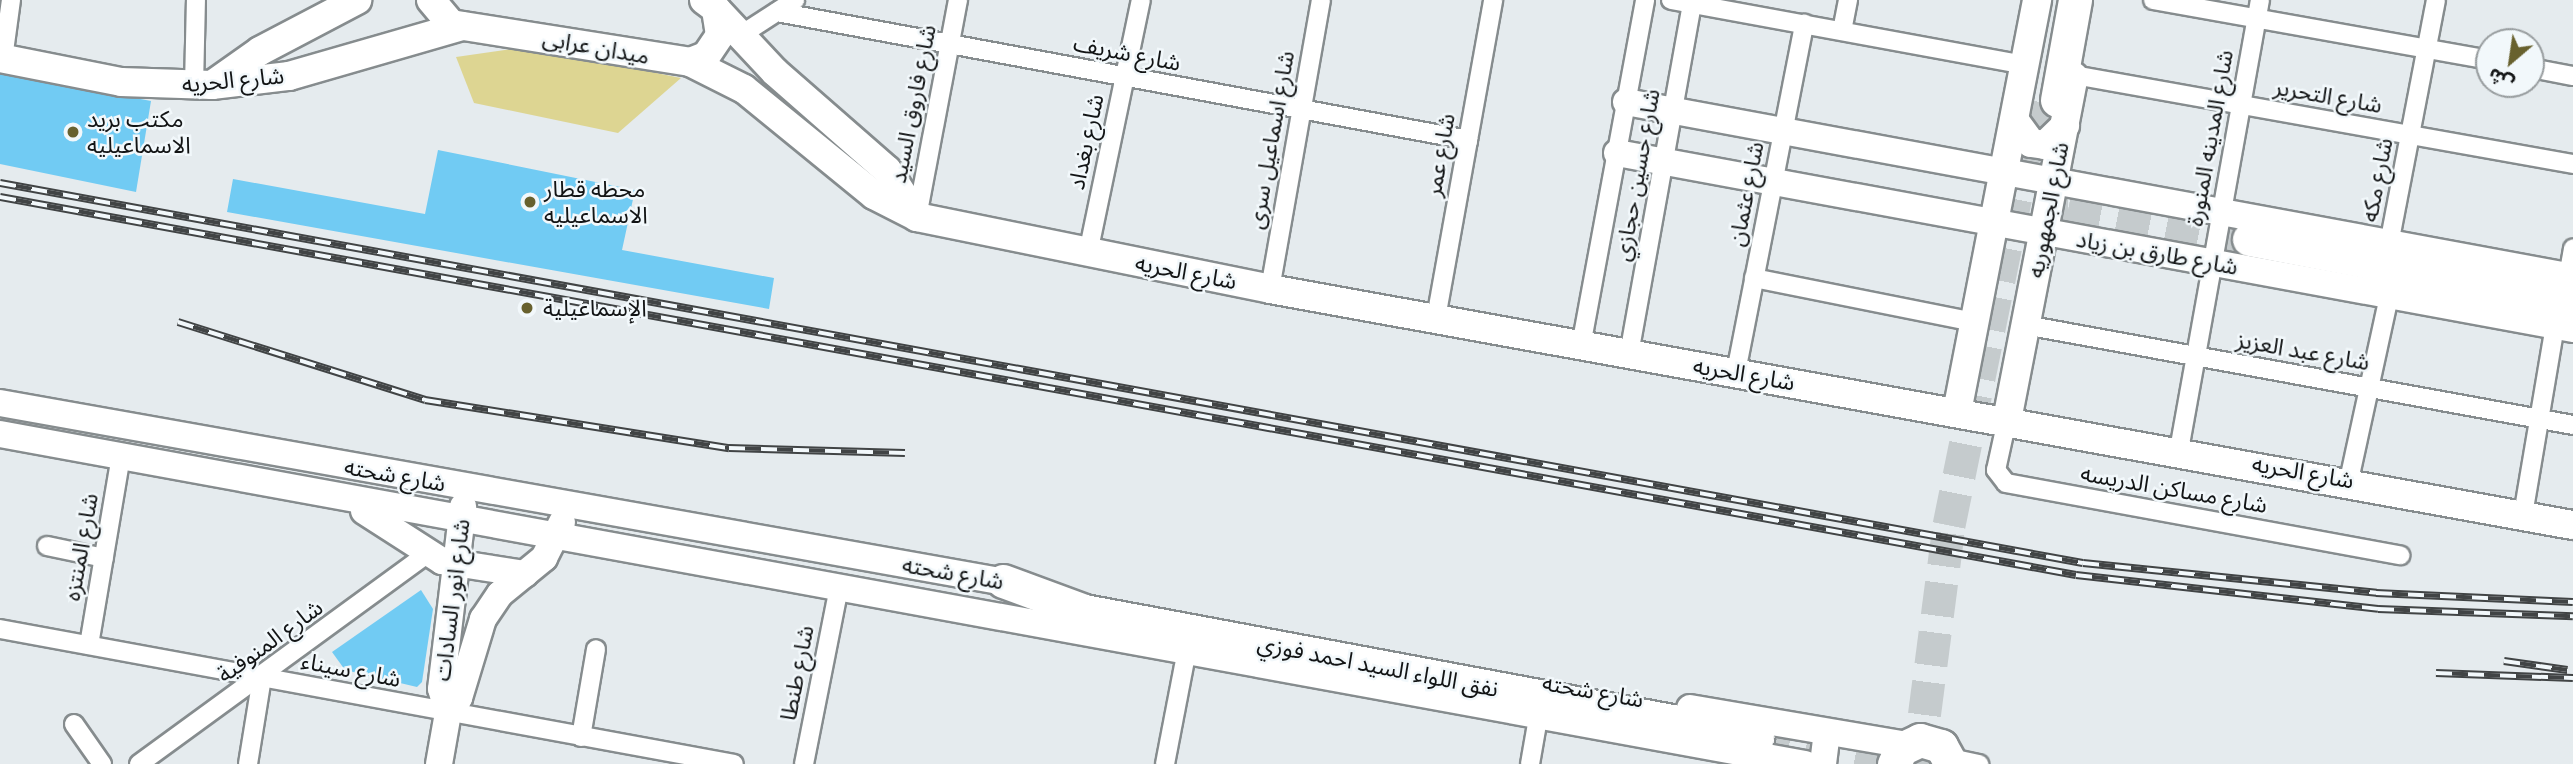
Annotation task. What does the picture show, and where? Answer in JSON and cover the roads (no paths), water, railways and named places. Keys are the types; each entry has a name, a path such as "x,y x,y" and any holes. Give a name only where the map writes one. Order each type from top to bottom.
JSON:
{"highway":[{"name":"شارع الجمهوريه","path":"2051,92 2053,0"},
{"name":"شارع الجمهوريه","path":"2051,92 2075,0"},
{"path":"2249,239 2568,302"},
{"name":"نفق اللواء السيد احمد فوزي","path":"1003,581 1084,611 1757,737"},
{"path":"1900,755 1934,742 1960,762"}],"main road":[{"path":"203,86 260,51 357,0"},
{"name":"ميدان عرابى","path":"431,0 441,18 462,26 690,62"},
{"name":"شارع الجمهوريه","path":"2007,420 2053,184 2051,92 2037,0"},
{"name":"شارع الجمهوريه","path":"1957,412 2015,121 2051,92 2089,0"},
{"path":"710,5 744,33 775,72 887,170 917,217"},
{"path":"690,62 717,43 710,5"},
{"name":"شارع الحريه","path":"1,59 121,82 203,86 302,73 462,26"},
{"name":"شارع الحريه","path":"690,62 744,89 874,195 917,217 1270,289 2349,480 2573,524"},
{"path":"2015,121 2031,143 2045,145 2051,92"},
{"path":"1626,102 2003,175 2389,244 2568,302"},
{"name":"شارع طارق بن زياد","path":"1617,153 2389,296 2568,302"},
{"name":"شارع شحته","path":"0,403 1003,581 1827,732 1900,755"},
{"name":"شارع شحته","path":"0,434 838,592 1805,764"},
{"name":"شارع انور السادات","path":"448,713 441,689 460,521 472,488"},
{"path":"344,500 428,554 456,565 525,574"},
{"name":"شارع انور السادات","path":"439,764 448,713 459,698 483,619 557,538 564,505"},
{"path":"1823,764 1827,732"}],"street":[{"path":"1,59 11,0"},
{"path":"196,0 203,86"},
{"path":"744,33 795,0"},
{"name":"شارع فاروق السيد","path":"917,217 958,0"},
{"name":"شارع بغداد","path":"1088,253 1141,0"},
{"name":"شارع اسماعيل سرى","path":"1270,289 1321,0"},
{"name":"شارع عمر","path":"1436,318 1493,0"},
{"name":"شارع حسين حجازي","path":"1581,346 1645,0"},
{"name":"شارع التحرير","path":"1673,0 1842,32 2051,92 2241,105 2573,164"},
{"path":"1842,32 1848,0"},
{"path":"2153,0 2475,58"},
{"name":"شارع المدينه المنورة","path":"2179,450 2260,0"},
{"name":"شارع مكه","path":"2389,244 2436,0"},
{"name":"شارع حسين حجازي","path":"1629,354 1692,4"},
{"name":"شارع شريف","path":"777,12 1468,140"},
{"name":"شارع عثمان","path":"1736,372 1804,24"},
{"path":"2545,71 2573,76"},
{"path":"2523,515 2539,419 2568,302 2573,248"},
{"path":"1755,278 1975,322"},
{"path":"2349,480 2389,296"},
{"name":"شارع عبد العزيز","path":"2025,325 2573,425"},
{"name":"شارع مساكن الدريسه","path":"2007,420 1996,470 2006,483 2400,555"},
{"name":"شارع المنتزه","path":"89,645 121,456"},
{"path":"47,546 104,558"},
{"name":"شارع المنوفية","path":"139,764 262,678 428,554"},
{"name":"شارع طنطا","path":"804,764 838,592"},
{"name":"شارع سيناء","path":"0,629 734,764"},
{"path":"581,737 596,649"},
{"path":"1165,764 1186,655"},
{"path":"248,764 262,678"},
{"path":"1530,764 1538,718"},
{"path":"74,724 102,764"}],"tunnel":[{"path":"1918,764 1949,525 2037,92"},
{"path":"2035,206 2069,204 2249,239"},
{"path":"1757,737 1877,758 1920,750"}],"railway":[{"path":"0,183 2083,563 2376,593 2573,602"},
{"path":"0,197 2076,575 2378,609 2573,616"},
{"path":"178,322 425,400 729,448 905,453"},
{"path":"2504,661 2567,670"},
{"path":"2436,673 2573,678"}],"place":[{"name":"مكتب بريد الاسماعيليه","path":"73,132"},
{"name":"محطه قطار الاسماعيليه","path":"530,202"},
{"name":"الإسماعيلية","path":"527,308"}]}
